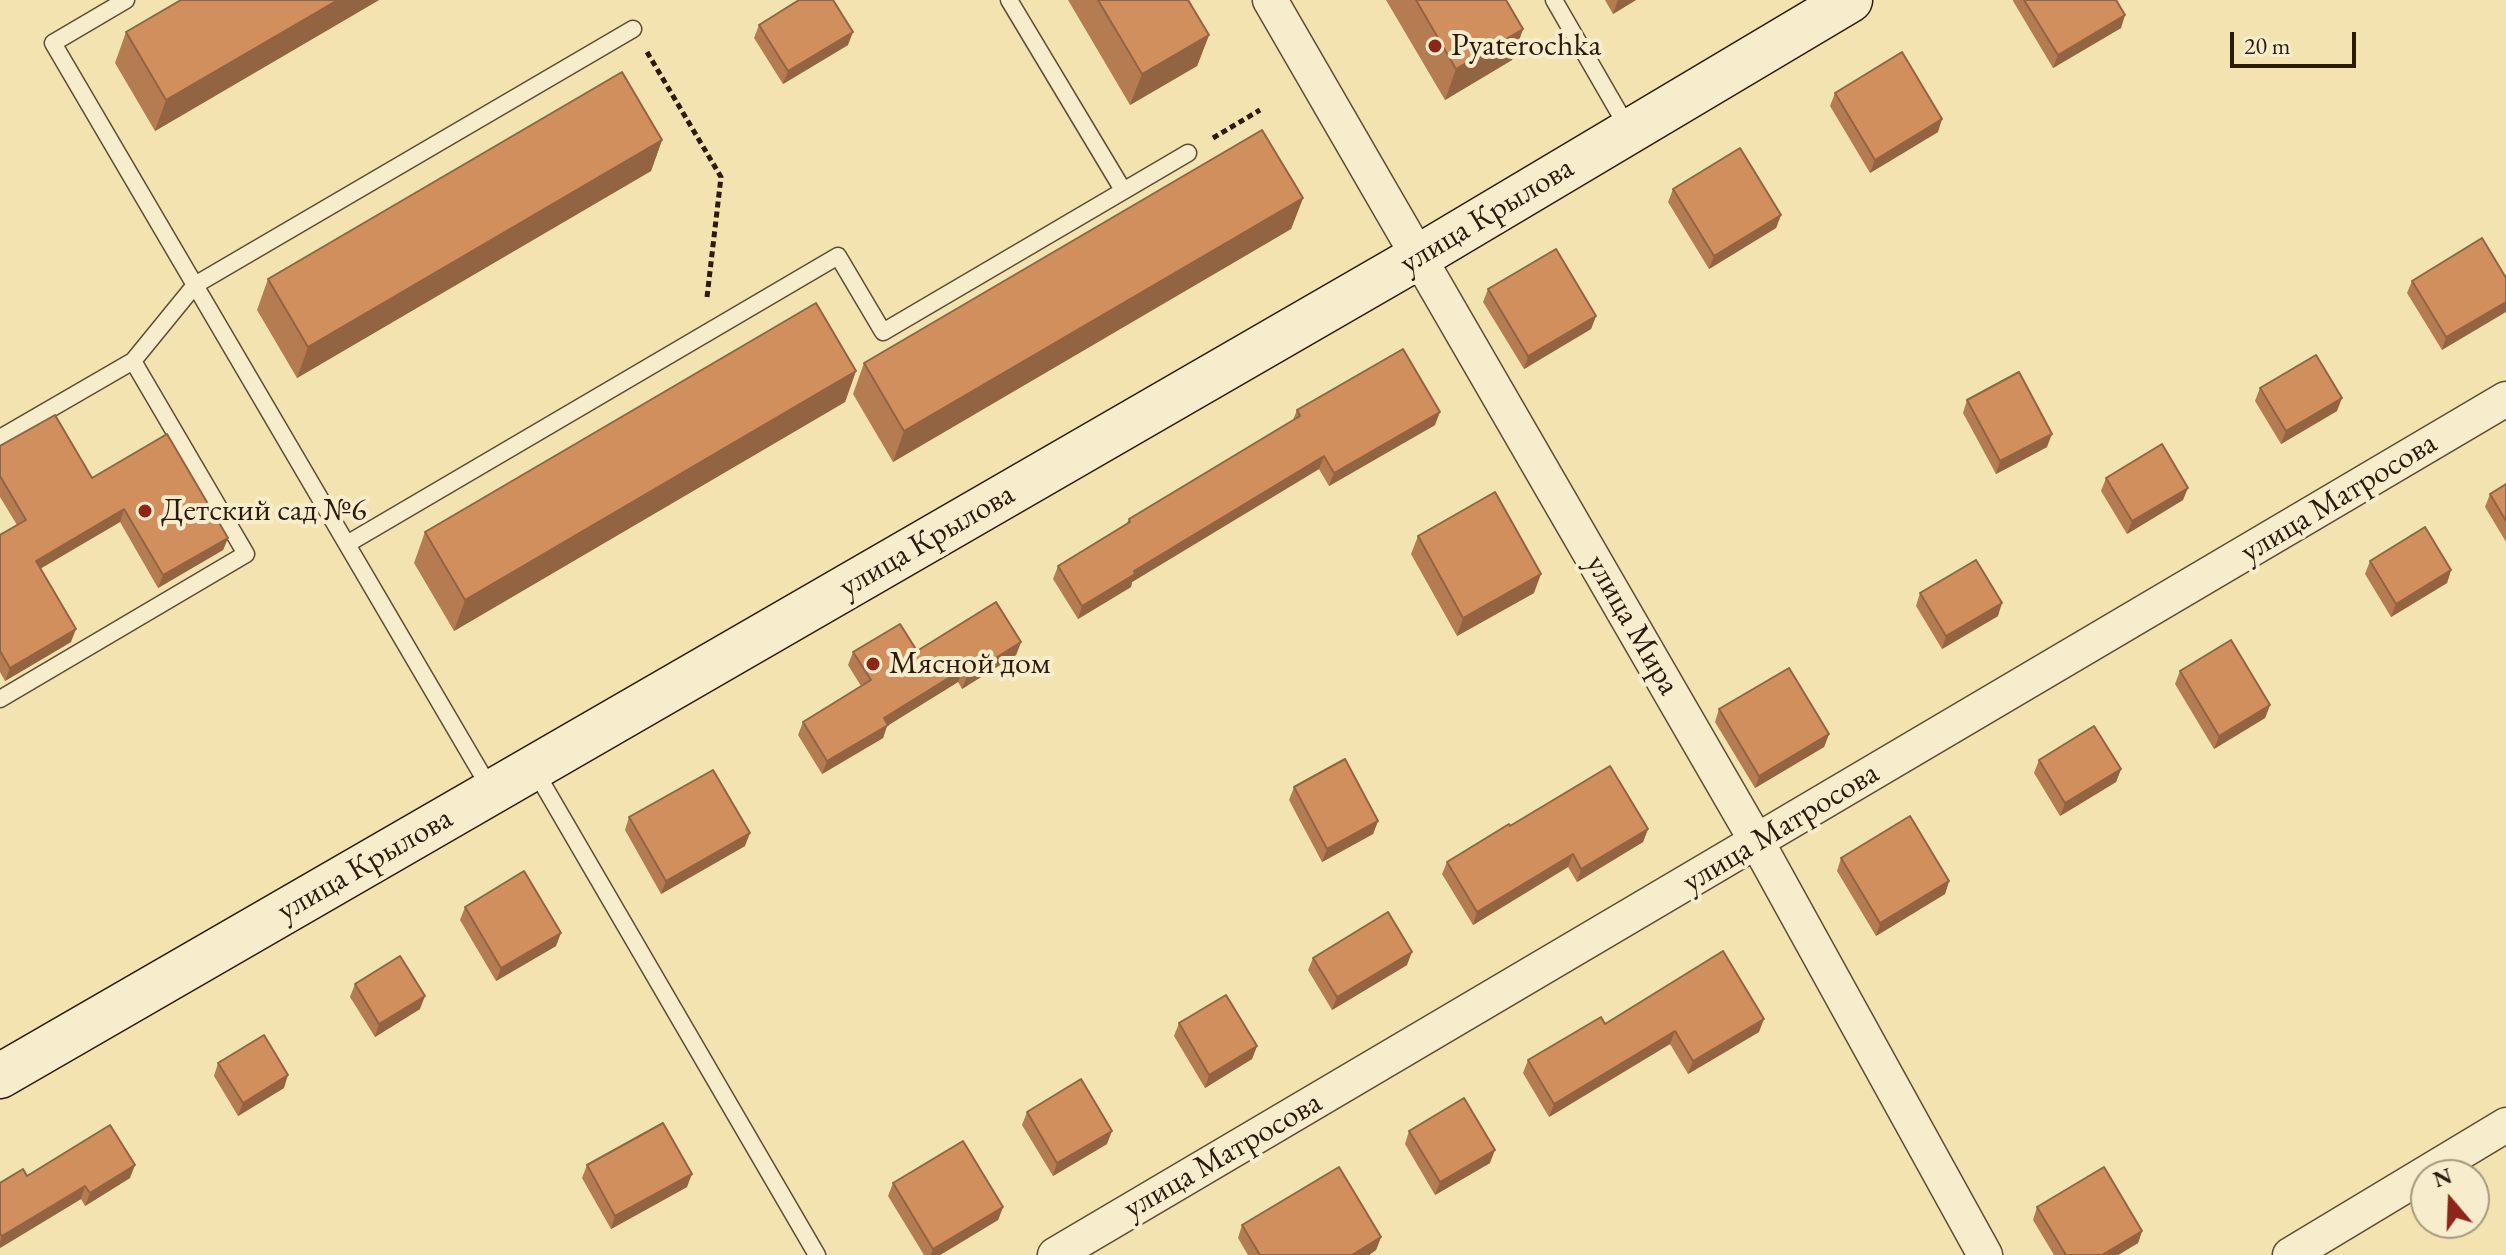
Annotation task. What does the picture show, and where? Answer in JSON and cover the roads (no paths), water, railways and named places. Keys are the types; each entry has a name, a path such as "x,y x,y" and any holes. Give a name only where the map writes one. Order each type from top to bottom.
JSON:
{"main road":[{"name":"улица Крылова","path":"0,1076 1420,256 1850,0"}],"street":[{"name":"улица Мира","path":"1270,0 1757,842 1985,1255"},
{"name":"улица Матросова","path":"1055,1255 2506,399"},
{"path":"2290,1255 2506,1125"}],"lane":[{"path":"126,0 53,43 492,792"},
{"path":"1009,0 1123,190"},
{"path":"1554,0 1630,131"},
{"path":"0,438 133,361 195,285 633,29"},
{"path":"347,544 838,256 883,332 1188,153"},
{"path":"0,699 246,554 133,361"},
{"path":"533,768 817,1255"}],"place":[{"name":"Pyaterochka","path":"1435,46"},
{"name":"Детский сад №6","path":"145,511"},
{"name":"Мясной дом","path":"873,664"}]}
